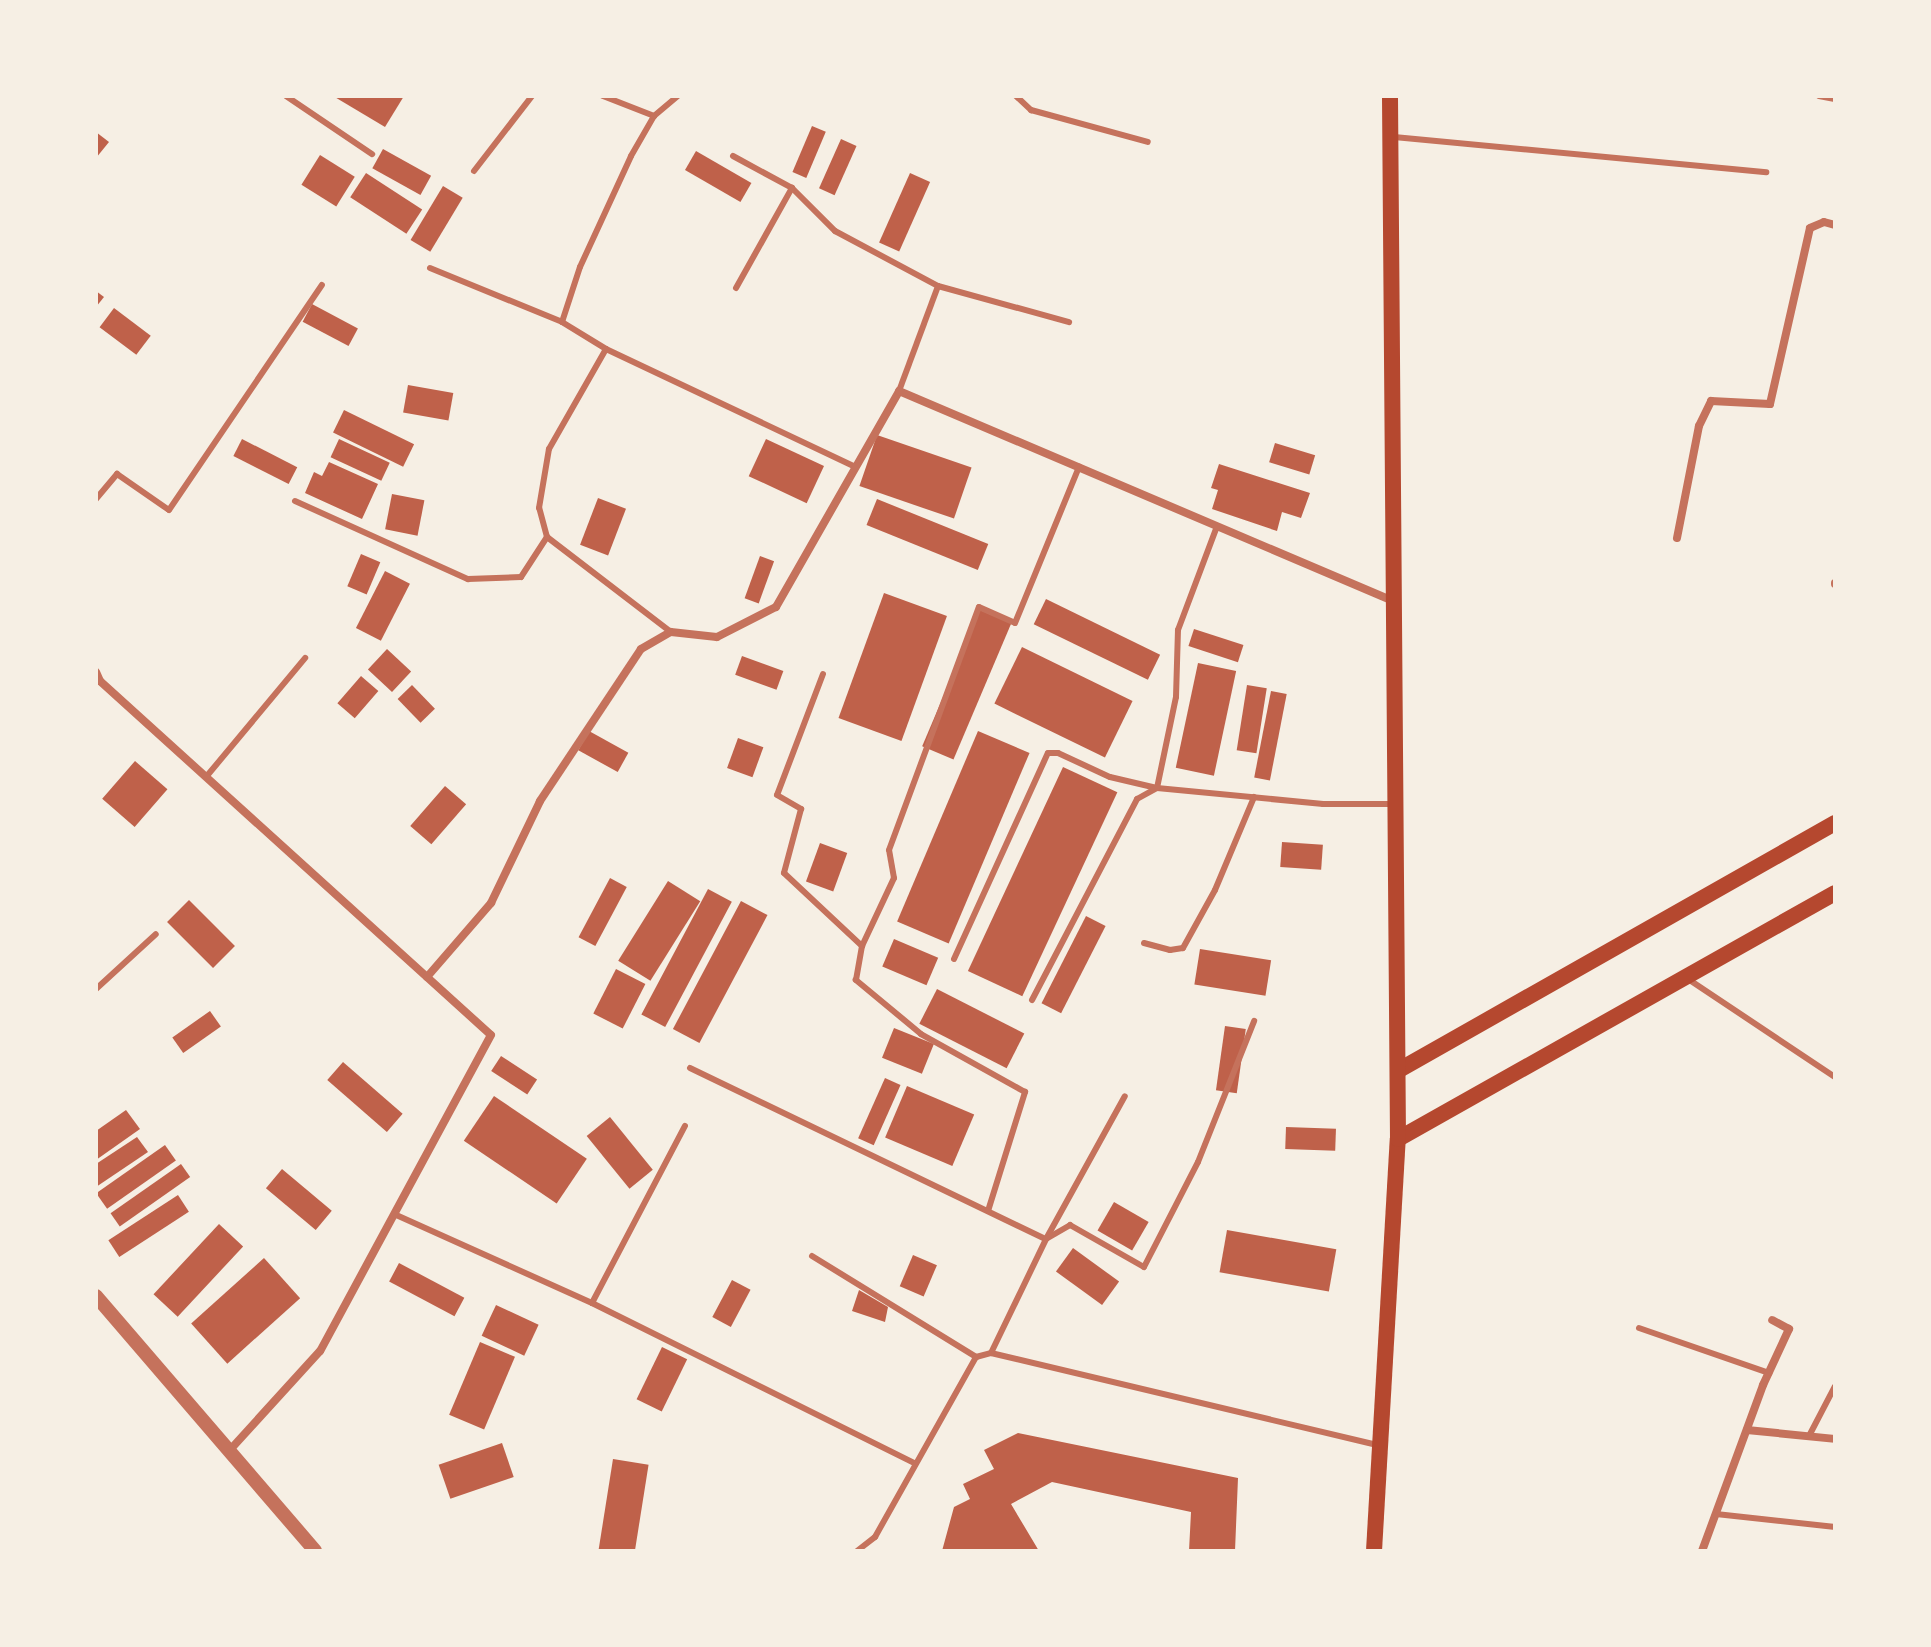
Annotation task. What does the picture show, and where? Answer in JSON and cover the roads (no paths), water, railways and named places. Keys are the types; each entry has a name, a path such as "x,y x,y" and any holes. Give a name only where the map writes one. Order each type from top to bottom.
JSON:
{"main road":[{"path":"1374,1551 1398,1139 1399,1070 1391,600 1390,96"},
{"path":"1399,1070 1835,823"},
{"path":"1398,1139 1835,893"}],"street":[{"path":"1677,538 1699,426 1711,401 1770,404 1810,228 1824,222 1835,225"},
{"path":"427,977 491,903 540,801 641,649 671,632 717,637 776,607 899,391 1391,600"},
{"path":"96,672 100,681 491,1035 320,1351 230,1450"},
{"path":"97,1299 315,1551"},
{"path":"1702,1551 1769,1373 1789,1329 1772,1320"},
{"path":"1747,1430 1835,1439"}],"lane":[{"path":"286,96 372,154"},
{"path":"474,171 532,96"},
{"path":"603,96 654,116"},
{"path":"562,322 580,267 631,156 654,116 678,96"},
{"path":"1016,96 1031,110 1148,142"},
{"path":"1819,96 1832,98"},
{"path":"1390,137 1766,172"},
{"path":"733,156 792,188 835,231 938,286 1069,322"},
{"path":"736,288 792,188"},
{"path":"430,268 562,322 606,349 856,467"},
{"path":"96,499 117,474 169,510 322,285"},
{"path":"899,391 938,286"},
{"path":"606,349 549,449 539,508 547,537 671,632"},
{"path":"988,1211 1025,1092 921,1034 856,980 862,946 894,878 889,850 979,607 1015,623 1079,467"},
{"path":"295,501 468,579 521,577 547,537"},
{"path":"1032,1000 1137,799 1157,788 1176,697 1178,630 1217,526"},
{"path":"206,777 305,658"},
{"path":"823,674 777,795 801,809 784,873 862,946"},
{"path":"954,959 1048,753 1058,753 1110,777 1157,788 1323,804 1395,804"},
{"path":"1144,943 1170,950 1183,948 1215,890 1254,797"},
{"path":"96,989 156,934"},
{"path":"1686,977 1835,1077"},
{"path":"1046,1239 1070,1225 1144,1267 1198,1162 1254,1021"},
{"path":"690,1068 1046,1239"},
{"path":"991,1353 1046,1239 1125,1096"},
{"path":"592,1303 685,1126"},
{"path":"394,1214 592,1303 915,1463"},
{"path":"812,1256 976,1357"},
{"path":"1639,1328 1769,1373"},
{"path":"857,1551 875,1537 976,1357 991,1353 1381,1445"},
{"path":"1809,1436 1835,1386"},
{"path":"1716,1514 1835,1527"}]}
